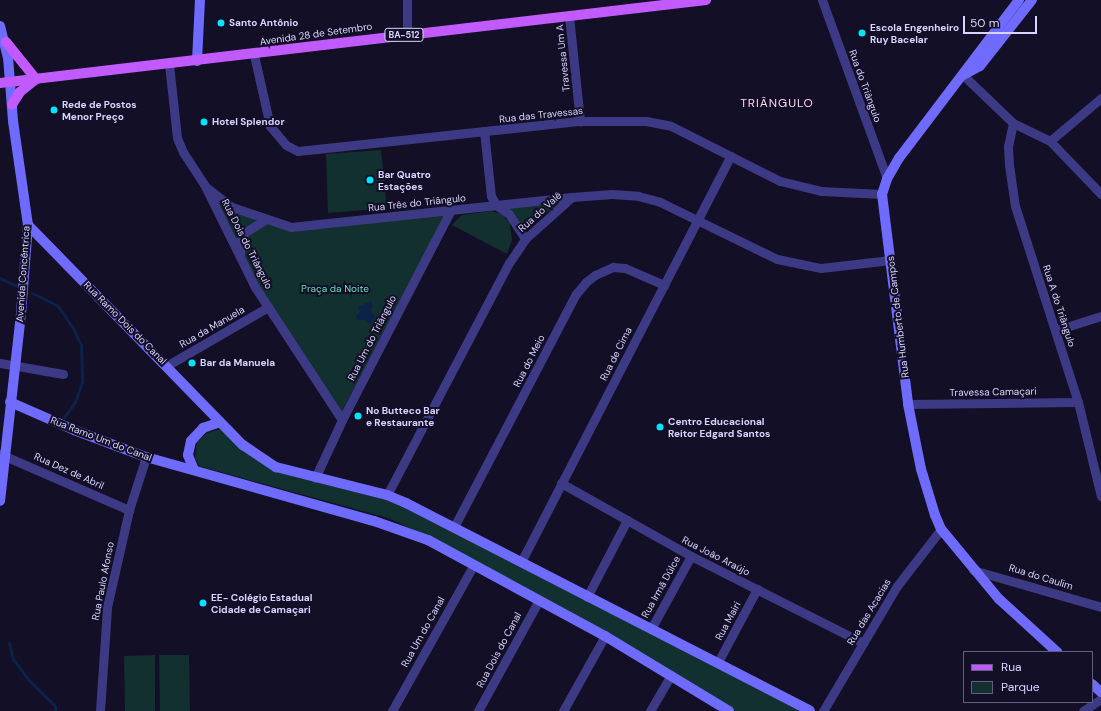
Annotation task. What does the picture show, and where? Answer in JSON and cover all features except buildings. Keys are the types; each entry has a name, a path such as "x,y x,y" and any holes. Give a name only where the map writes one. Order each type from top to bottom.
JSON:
{"main road":[{"name":"Avenida 28 de Setembro","path":"5,83 139,65 169,64 254,55 316,44 407,35 706,0"},
{"path":"6,42 36,79 20,92 12,105"}],"street":[{"path":"197,61 200,0"},
{"path":"406,0 407,35"},
{"name":"Rua do Triângulo","path":"822,0 887,179"},
{"name":"Rua Humberto de Campos","path":"1018,0 899,158 887,179 882,194 908,404 921,469 941,529 998,599 1056,651"},
{"name":"Rua Humberto de Campos","path":"963,75 980,66 1032,0"},
{"name":"Travessa Um A","path":"569,16 580,121"},
{"name":"Avenida Concêntrica","path":"0,26 6,42 5,83 12,105 28,225 15,366 3,454 0,501"},
{"name":"Rua das Travessas","path":"254,55 270,126 286,145 298,151 580,121 646,121 671,126 780,181 821,191 882,194"},
{"name":"Rua Dois do Triângulo","path":"169,64 177,138 183,152 204,184 240,256 268,307 342,420"},
{"path":"963,75 1013,123 1050,141 1101,194"},
{"path":"1050,141 1101,98"},
{"name":"Rua A do Triângulo","path":"1013,123 1008,146 1010,186 1019,221 1056,330 1078,402 1101,496"},
{"path":"484,131 489,187 496,205 509,214 525,239"},
{"name":"Rua de Cima","path":"521,562 697,219 731,156"},
{"name":"Rua Três do Triângulo","path":"204,184 232,207 265,220 291,227 572,197"},
{"name":"Rua do Valê","path":"387,495 509,263 525,239 572,197 612,194 638,196 660,202 697,219 725,236 777,259 821,268 891,260"},
{"name":"Rua Um do Triângulo","path":"315,478 342,420 452,210"},
{"path":"240,256 240,241 244,233 265,220"},
{"name":"Rua Ramo Dois do Canal","path":"28,225 168,366 243,445 276,467 387,495 454,527 587,597 718,662 810,711"},
{"name":"Rua do Meio","path":"454,527 576,294 586,282 595,275 613,267 625,268 664,285"},
{"name":"Rua da Manuela","path":"168,366 268,307"},
{"path":"1056,330 1101,316"},
{"path":"0,363 63,374"},
{"name":"Rua Ramo Um do Canal","path":"10,402 146,457 380,523 428,540 605,636 671,674 729,711"},
{"name":"Travessa Camaçari","path":"908,404 1078,402"},
{"path":"176,466 188,455 195,434 203,428 220,422"},
{"name":"Rua Dez de Abril","path":"3,454 128,510"},
{"path":"188,455 194,470"},
{"name":"Rua Paulo Afonso","path":"100,711 107,607 128,510 146,457"},
{"name":"Rua João Araújo","path":"561,483 691,556 863,643"},
{"path":"587,597 627,520"},
{"name":"Rua das Acacias","path":"824,711 897,586 941,529"},
{"name":"Rua Irmã Dúlce","path":"651,629 691,556"},
{"name":"Rua Um do Canal","path":"392,711 474,564"},
{"name":"Rua do Caulim","path":"973,570 1101,607"},
{"name":"Rua Mairi","path":"718,662 757,589"},
{"name":"Rua Dois do Canal","path":"478,711 538,600"},
{"path":"563,711 605,636"},
{"path":"650,711 671,674"},
{"path":"1093,685 1101,692"},
{"path":"1083,711 1101,699"}],"green space":[{"path":"381,150 387,208 328,213 326,154"},
{"name":"Praça da Noite","path":"208,190 229,211 293,230 446,213 341,413 258,286"},
{"path":"563,203 536,219 522,233 508,208"},
{"path":"491,211 502,214 510,224 512,240 507,254 452,225 462,215"},
{"path":"220,429 276,467 387,495 810,711 729,711 589,623 430,537 388,518 199,466 195,457 197,442 207,433"},
{"path":"155,655 155,711 125,711 124,656"},
{"path":"159,655 189,655 190,711 160,711"}],"water":[{"path":"371,301 373,306 370,310 375,317 369,325 366,320 358,320 356,317 360,311 358,307"}],"waterway":[{"path":"0,278 17,286"},
{"path":"32,293 57,305 73,328 81,345 82,382 75,402 64,417"},
{"path":"9,643 13,659 28,679 55,706 55,711"}],"place":[{"name":"Santo Antônio","path":"221,23"},
{"name":"Escola Engenheiro Ruy Bacelar","path":"862,33"},
{"name":"Rede de Postos Menor Preço","path":"54,110"},
{"name":"Hotel Splendor","path":"204,122"},
{"name":"Bar Quatro Estações","path":"370,180"},
{"name":"Bar da Manuela","path":"192,363"},
{"name":"No Butteco Bar e Restaurante","path":"358,416"},
{"name":"Centro Educacional Reitor Edgard Santos","path":"660,427"},
{"name":"EE- Colégio Estadual Cidade de Camaçari","path":"203,603"}],"district":[{"name":"TRIÂNGULO","path":"777,104"}]}
